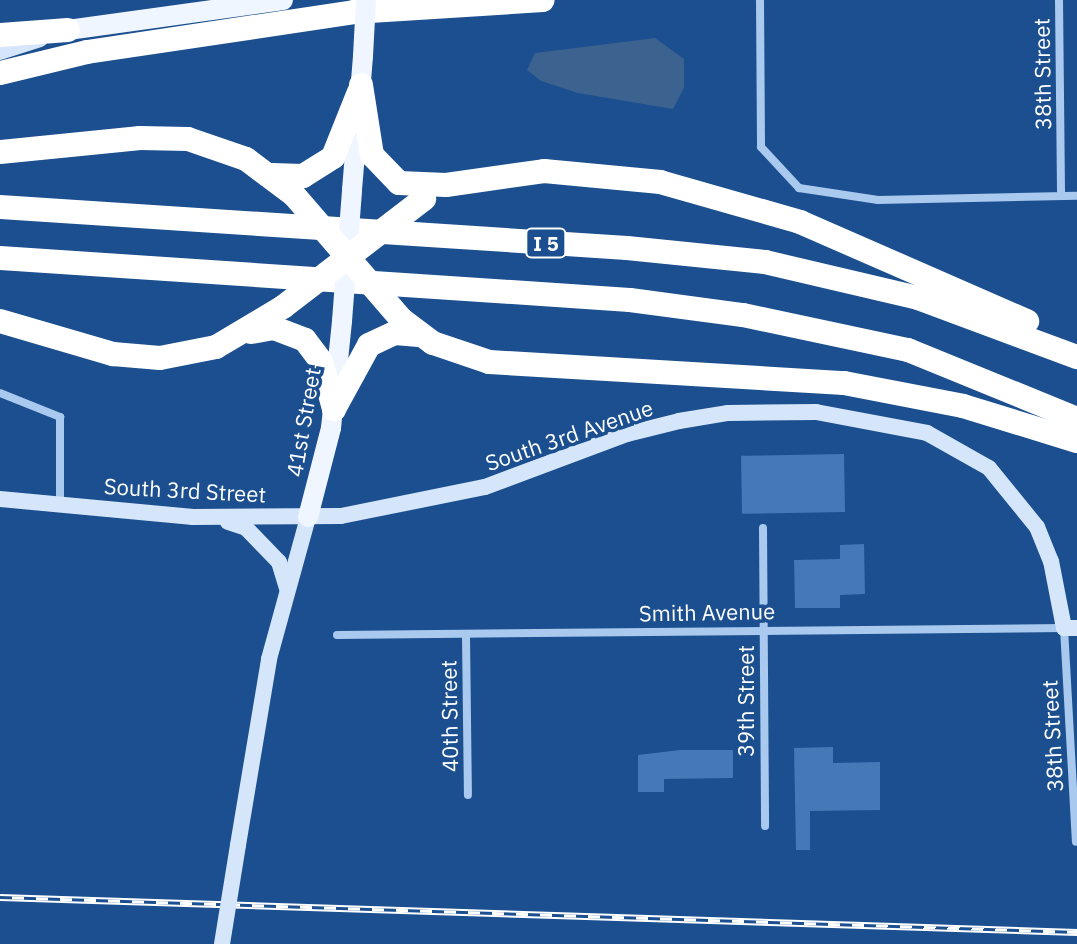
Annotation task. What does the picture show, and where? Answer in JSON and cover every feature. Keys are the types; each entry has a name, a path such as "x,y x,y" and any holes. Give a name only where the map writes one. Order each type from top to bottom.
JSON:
{"highway":[{"path":"0,73 87,52 354,12 543,0"},
{"path":"0,35 68,30"},
{"path":"272,175 303,176 333,157 361,85"},
{"path":"361,85 372,155 385,174 410,186 446,185 544,171 614,175 700,191 800,222 1077,343"},
{"path":"0,152 166,137 229,151 272,175 294,195 410,327 460,354 505,364 844,383 963,406 1077,441"},
{"path":"246,333 446,185"},
{"name":"I 5","path":"0,207 642,249 765,262 918,298 1077,357"},
{"path":"0,258 630,300 831,331 908,350 1077,419"},
{"path":"0,321 137,358 196,353 246,333 274,328 305,340 321,361 334,409"},
{"path":"334,409 369,345 410,327"}],"main road":[{"path":"68,30 283,0"},
{"name":"41st Street","path":"308,517 334,409 366,0"}],"street":[{"path":"760,0 761,147 799,188 878,200 1077,196"},
{"name":"38th Street","path":"1059,0 1061,196"},
{"path":"0,52 68,30"},
{"path":"0,393 60,417 60,503 0,499"},
{"name":"South 3rd Avenue","path":"308,517 419,505 485,487 627,434 728,413 816,412 879,420 927,433 962,450 1016,495 1051,561 1070,628"},
{"name":"South 3rd Street","path":"60,503 215,517 308,517"},
{"path":"215,517 246,528 279,562 287,589"},
{"name":"41st Street","path":"222,944 281,612 308,517"},
{"name":"39th Street","path":"763,528 765,826"},
{"name":"38th Street","path":"1070,628 1076,842"},
{"name":"Smith Avenue","path":"337,635 466,637 1070,628"},
{"name":"40th Street","path":"466,637 468,795"}],"water":[{"path":"655,38 684,59 684,88 673,109 578,93 541,81 527,70 535,53"}],"building":[{"path":"844,454 845,512 742,514 741,456"},
{"path":"864,544 865,594 840,595 840,608 795,608 794,560 840,559 840,545"},
{"path":"833,747 833,763 880,762 880,810 810,811 810,850 796,850 794,748"},
{"path":"680,750 733,750 733,778 664,779 664,792 638,792 638,755"}],"railway":[{"path":"0,897 1077,932"}]}
